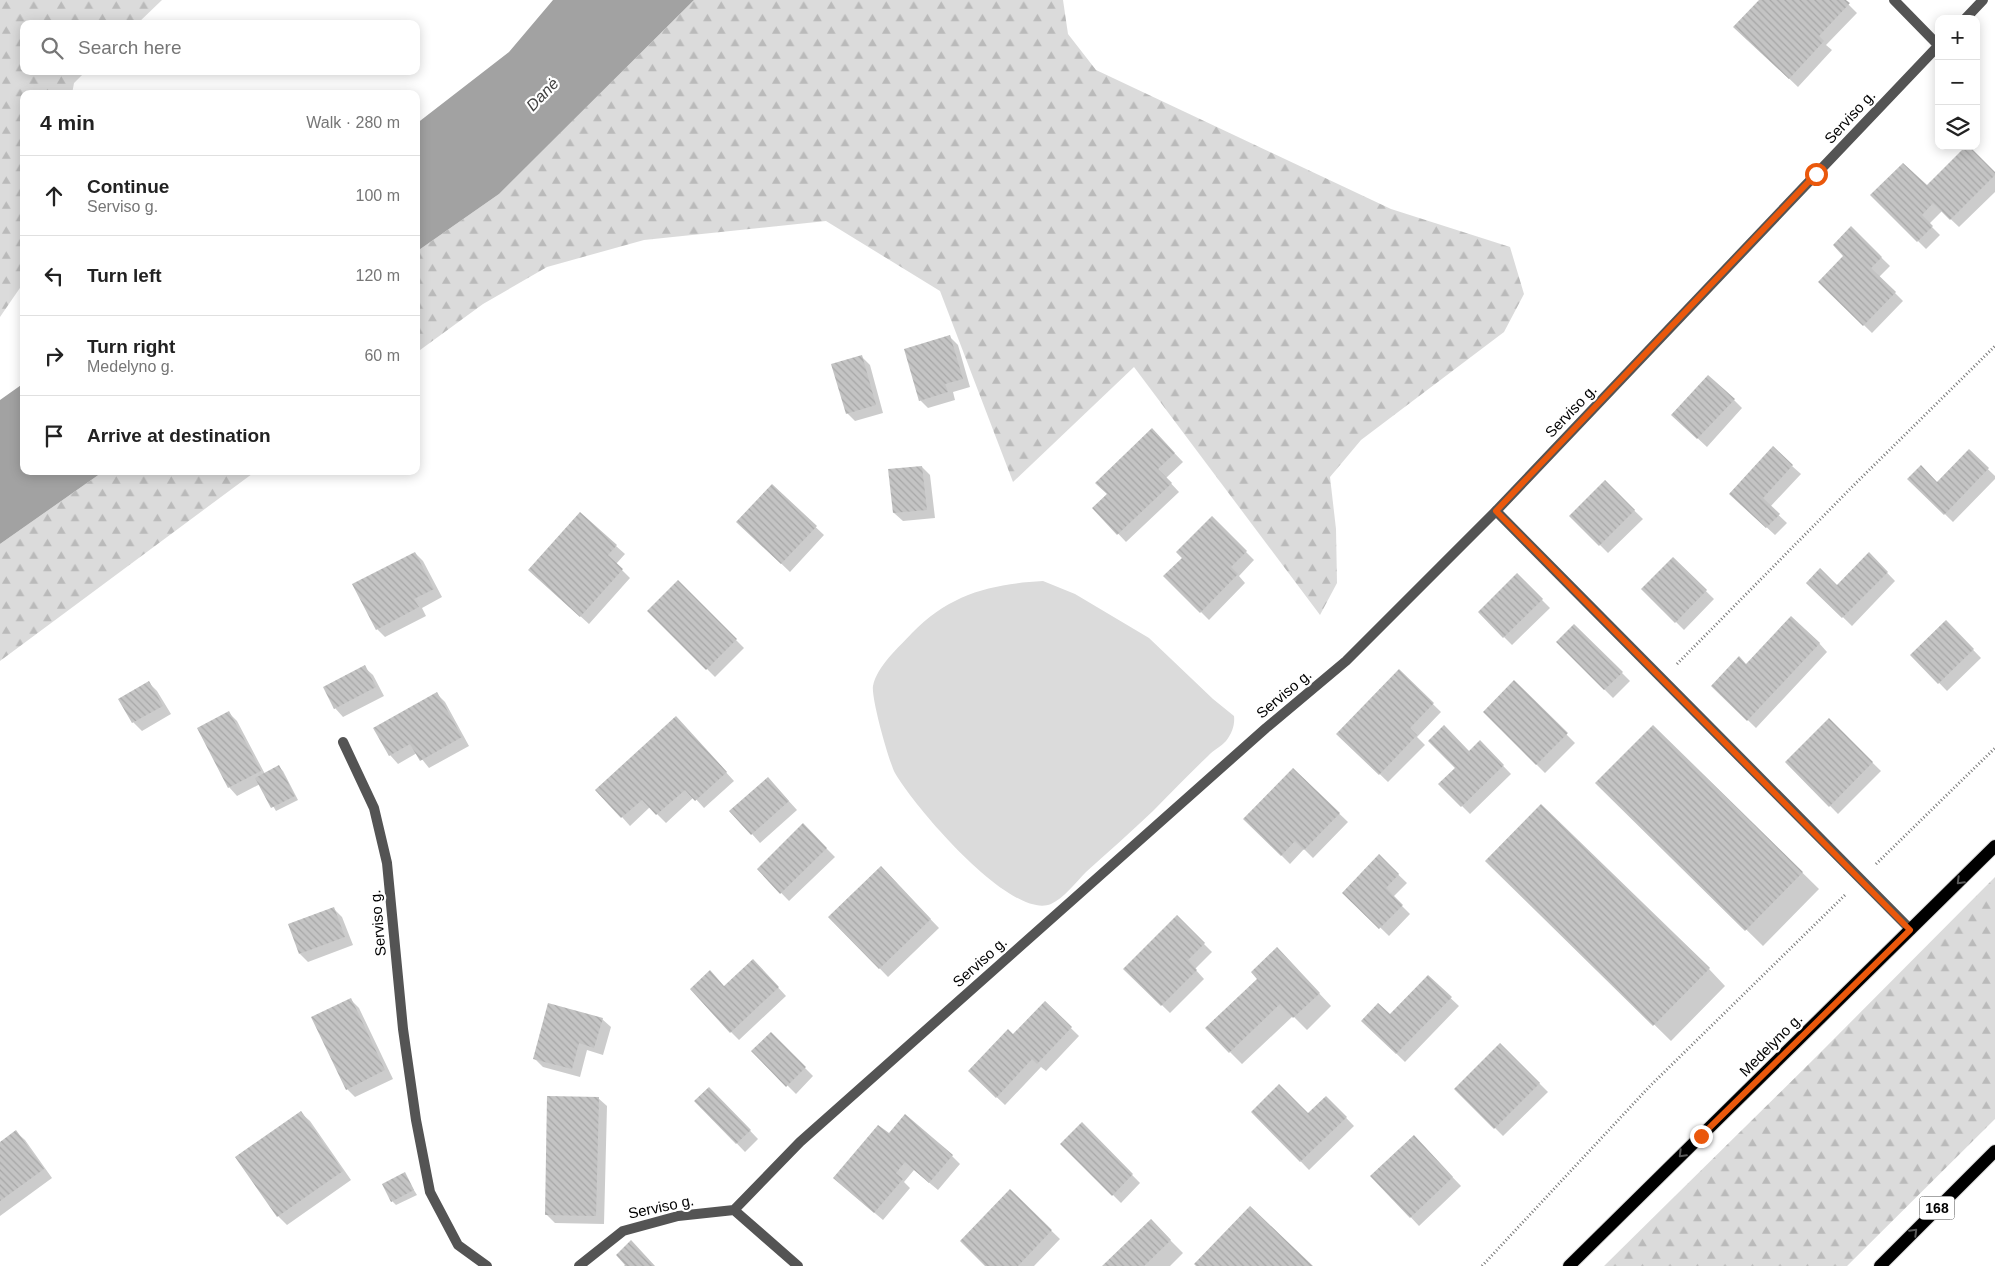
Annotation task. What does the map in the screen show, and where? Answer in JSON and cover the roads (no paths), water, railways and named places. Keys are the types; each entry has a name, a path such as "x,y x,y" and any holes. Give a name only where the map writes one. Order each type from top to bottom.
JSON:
{"main road":[{"name":"Medelyno g.","path":"1569,1266 1995,846"},
{"name":"168","path":"1880,1266 1995,1151"}],"street":[{"path":"1894,0 1935,41"},
{"path":"1968,15 1983,0"},
{"name":"Serviso g.","path":"579,1266 623,1231 678,1216 734,1210 800,1142 1266,728 1346,661 1496,511 1935,49"},
{"path":"1496,511 1910,930"},
{"name":"Serviso g.","path":"343,742 374,808 388,863 403,1029 416,1120 430,1192 458,1245 488,1266"},
{"path":"734,1210 798,1266"}],"water":[{"name":"Danė","path":"553,0 694,0 499,194 420,249 420,121 509,52"},
{"path":"20,386 20,475 98,475 0,544 0,400"}]}
